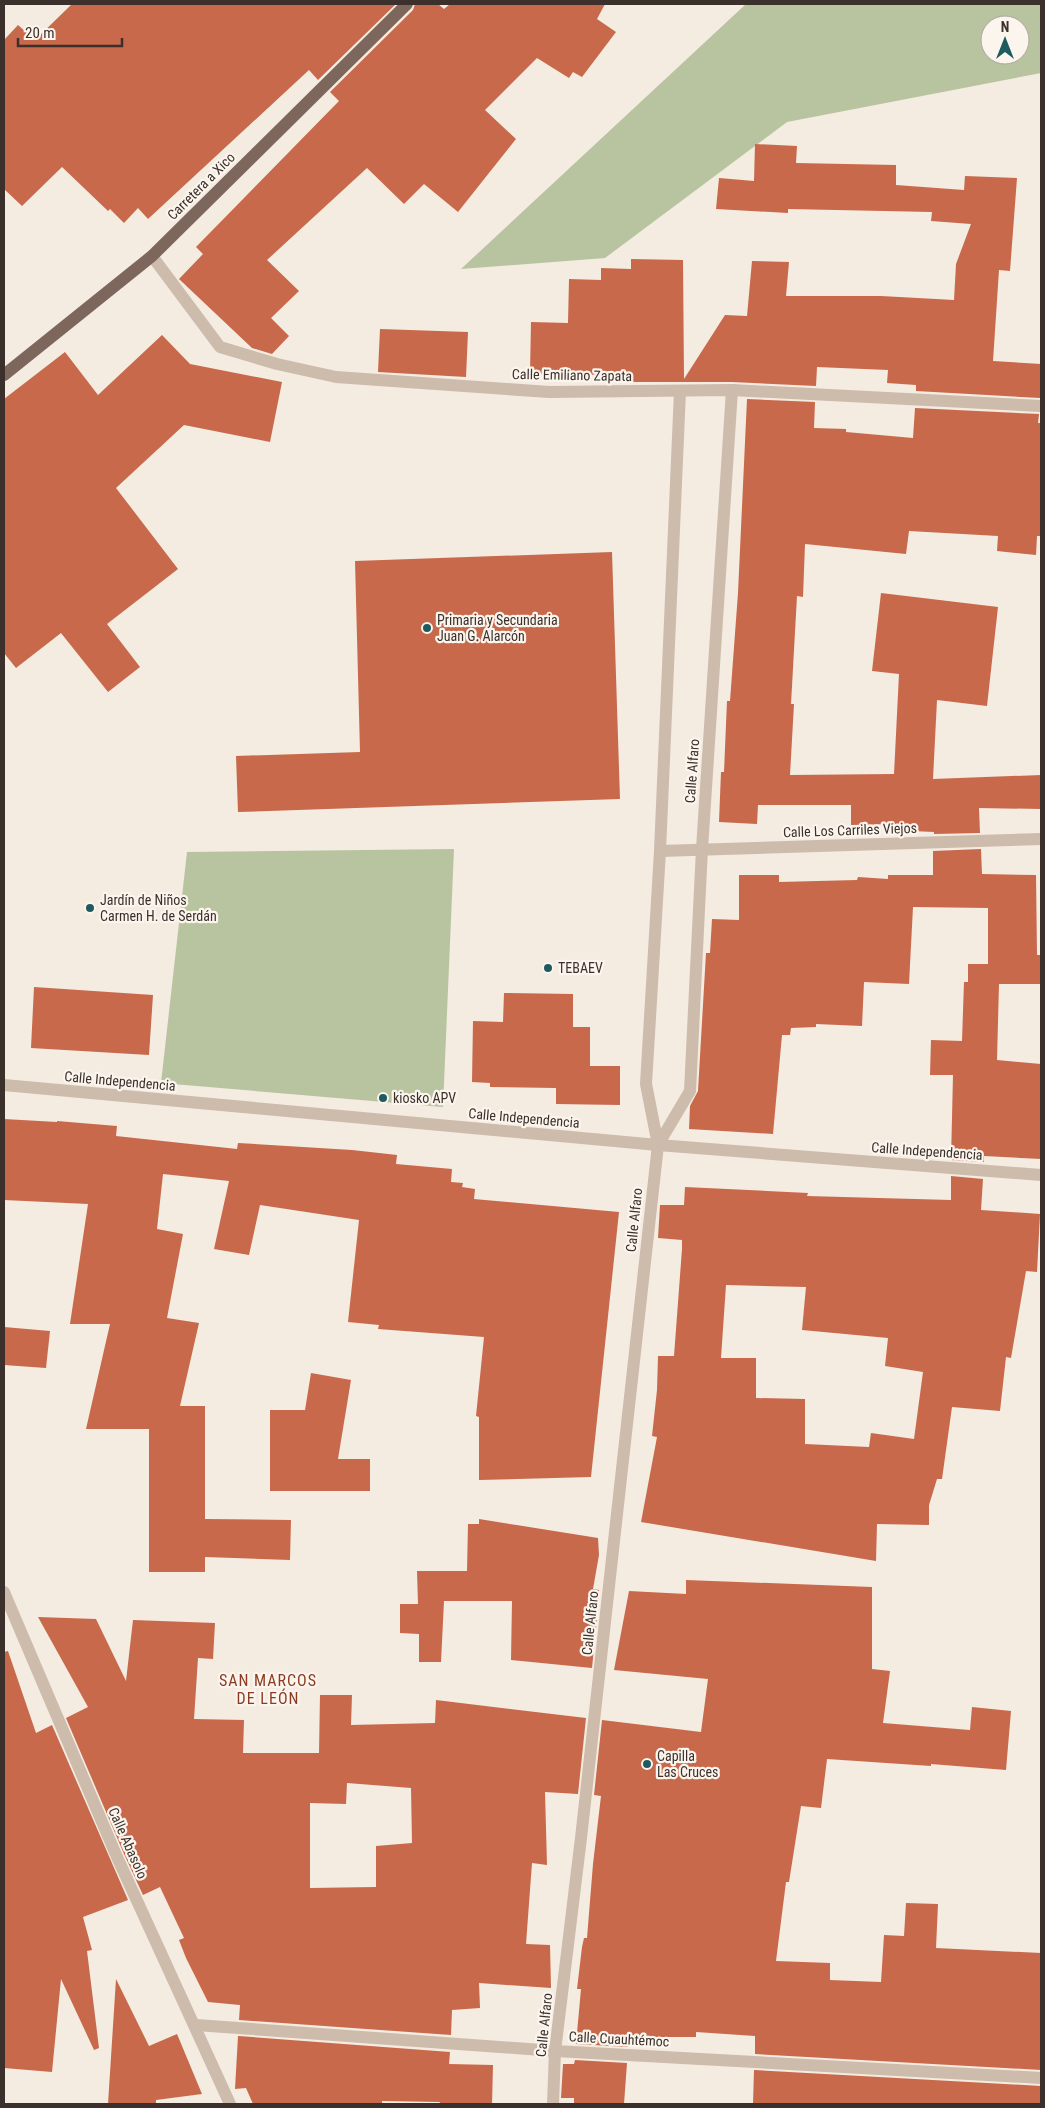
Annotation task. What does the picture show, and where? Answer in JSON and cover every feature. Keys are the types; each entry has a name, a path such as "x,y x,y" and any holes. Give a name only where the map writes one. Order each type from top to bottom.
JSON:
{"main road":[{"name":"Carretera a Xico","path":"4,375 152,256 407,4"}],"street":[{"name":"Calle Emiliano Zapata","path":"152,256 220,347 277,364 336,377 549,392 732,390 1041,406"},
{"name":"Calle Alfaro","path":"658,1145 690,1091 702,849 732,390"},
{"name":"Calle Alfaro","path":"552,2104 555,2051 582,1828 658,1145 646,1084 660,851 680,391"},
{"name":"Calle Los Carriles Viejos","path":"660,851 1041,839"},
{"name":"Calle Independencia","path":"4,1085 658,1145 1041,1175"},
{"name":"Calle Abasolo","path":"4,1592 117,1857 196,2026 230,2104"},
{"name":"Calle Cuauhtémoc","path":"196,2026 555,2051 1041,2078"}],"green space":[{"path":"746,4 1041,4 1041,73 787,122 605,258 461,269"},
{"path":"454,849 443,1107 161,1083 187,852"}],"building":[{"path":"72,4 396,4 318,80 309,70 148,219 138,208 124,223 110,209 108,211 62,167 22,206 4,189 4,40 18,25 35,40"},
{"path":"415,4 438,4 444,9 450,4 605,4 597,19 616,32 582,77 573,72 569,78 537,58 485,110 516,139 458,212 424,184 404,204 367,168 267,260 299,291 271,318 289,336 272,354 252,348 179,279 203,254 196,247 339,101 330,92 413,10"},
{"path":"755,144 797,146 796,163 896,165 896,185 964,190 965,176 1017,178 1010,271 999,270 993,361 1041,364 1040,398 916,391 916,385 887,383 888,370 817,367 816,386 732,382 631,382 631,375 530,374 531,322 568,323 569,279 601,280 601,268 631,269 631,259 683,260 684,379 725,315 747,316 752,261 789,262 786,296 881,296 954,300 956,264 971,224 931,221 932,212 788,209 788,213 716,209 719,178 754,181"},
{"path":"380,329 468,332 466,377 378,372"},
{"path":"162,335 190,364 282,382 270,442 184,425 116,488 178,569 107,624 140,667 108,692 61,633 16,668 4,653 4,399 65,352 98,395"},
{"path":"747,399 815,402 814,428 846,429 846,432 913,438 915,408 1039,414 1038,423 1041,423 1041,536 1037,536 1036,555 997,551 998,536 909,531 906,554 805,544 803,597 797,596 791,704 794,704 790,775 894,774 899,674 872,671 881,593 998,607 987,706 937,700 933,779 1041,775 1041,809 979,808 980,833 934,834 934,832 890,830 890,824 851,825 851,805 758,805 757,824 719,822 721,772 724,772 727,701 730,701 738,593"},
{"path":"612,552 620,799 238,812 236,756 360,752 355,561"},
{"path":"981,849 982,874 1036,875 1037,955 1041,955 1041,984 999,984 997,1060 1041,1064 1041,1159 984,1156 984,1162 951,1160 953,1075 930,1075 931,1040 962,1041 964,982 968,982 968,964 988,964 988,908 913,907 909,984 864,982 862,1026 816,1024 816,1027 791,1028 790,1035 782,1035 773,1134 689,1129 690,1106 698,1091 706,953 710,953 712,919 739,920 739,875 779,875 779,882 857,880 858,877 888,879 888,875 933,875 933,851"},
{"path":"34,987 153,995 149,1055 31,1048"},
{"path":"504,993 573,994 573,1027 590,1027 590,1066 620,1066 620,1105 556,1104 556,1088 490,1087 490,1083 472,1082 473,1021 503,1022"},
{"path":"4,1119 117,1126 116,1136 237,1149 238,1143 352,1150 397,1155 396,1164 452,1169 451,1182 463,1183 462,1187 475,1189 474,1199 619,1212 591,1477 479,1480 479,1417 476,1416 484,1337 378,1329 379,1325 348,1322 359,1220 260,1205 249,1255 214,1249 229,1181 163,1174 157,1229 183,1234 167,1318 199,1323 180,1406 205,1406 205,1519 291,1520 290,1560 205,1557 205,1572 149,1572 149,1429 86,1429 110,1324 70,1324 88,1204 4,1200"},
{"path":"951,1176 983,1179 981,1210 1040,1214 1037,1272 1026,1271 1011,1358 1006,1357 1000,1411 952,1407 942,1479 937,1479 929,1505 929,1525 877,1524 876,1561 641,1522 657,1437 652,1436 657,1390 658,1356 674,1356 682,1249 682,1240 658,1238 660,1205 684,1205 685,1187 808,1193 807,1196 951,1200","holes":["726,1285 806,1287 802,1330 888,1338 885,1366 923,1372 914,1439 871,1433 869,1447 805,1444 805,1399 756,1398 756,1358 721,1358"]},
{"path":"4,1327 50,1331 46,1368 4,1365"},
{"path":"311,1373 351,1380 338,1459 370,1459 370,1491 270,1491 270,1410 305,1410"},
{"path":"479,1519 598,1538 599,1555 593,1589 599,1590 599,1599 592,1668 511,1660 512,1601 444,1601 441,1662 419,1662 419,1634 400,1633 400,1604 418,1604 417,1571 467,1571 468,1524 479,1524"},
{"path":"686,1580 872,1587 872,1669 890,1671 883,1723 970,1730 972,1707 1011,1711 1006,1770 827,1759 821,1808 801,1806 789,1882 786,1882 776,1961 830,1963 830,1980 881,1982 884,1935 904,1936 906,1903 938,1904 936,1948 1041,1953 1041,2070 755,2054 755,2036 696,2032 696,2037 629,2037 628,2047 576,2044 581,1989 577,1989 582,1947 584,1938 587,1938 601,1796 594,1795 602,1720 701,1732 708,1679 614,1670 629,1591 686,1594"},
{"path":"38,1617 96,1619 126,1681 133,1620 215,1623 213,1659 198,1658 194,1719 244,1720 243,1753 319,1753 320,1695 352,1695 351,1725 435,1723 436,1700 586,1718 578,1794 545,1792 547,1865 532,1863 526,1944 550,1945 551,1988 479,1983 480,2008 452,2010 451,2035 239,2020 240,2005 208,2002 186,1958 179,1940 184,1938 160,1887 143,1895 66,1718 88,1707","holes":["347,1783 411,1788 412,1843 376,1846 376,1887 310,1888 310,1803 346,1804"]},
{"path":"8,1651 36,1733 52,1725 128,1900 83,1917 92,1950 87,1951 99,2048 94,2050 61,1979 52,2072 4,2068 4,1652"},
{"path":"116,1979 149,2046 177,2034 202,2094 156,2100 156,2104 108,2104"},
{"path":"238,2036 450,2052 449,2064 493,2065 492,2104 382,2101 382,2104 253,2104 246,2088 235,2089"},
{"path":"575,2060 627,2063 624,2104 574,2104 574,2098 561,2098 563,2064 574,2064"},
{"path":"754,2070 1041,2086 1041,2104 753,2104"}],"place":[{"name":"Primaria y Secundaria Juan G. Alarcón","path":"427,628"},
{"name":"Jardín de Niños Carmen H. de Serdán","path":"90,908"},
{"name":"TEBAEV","path":"548,968"},
{"name":"kiosko APV","path":"383,1098"},
{"name":"Capilla Las Cruces","path":"647,1764"}],"district":[{"name":"SAN MARCOS DE LEÓN","path":"268,1689"}]}
